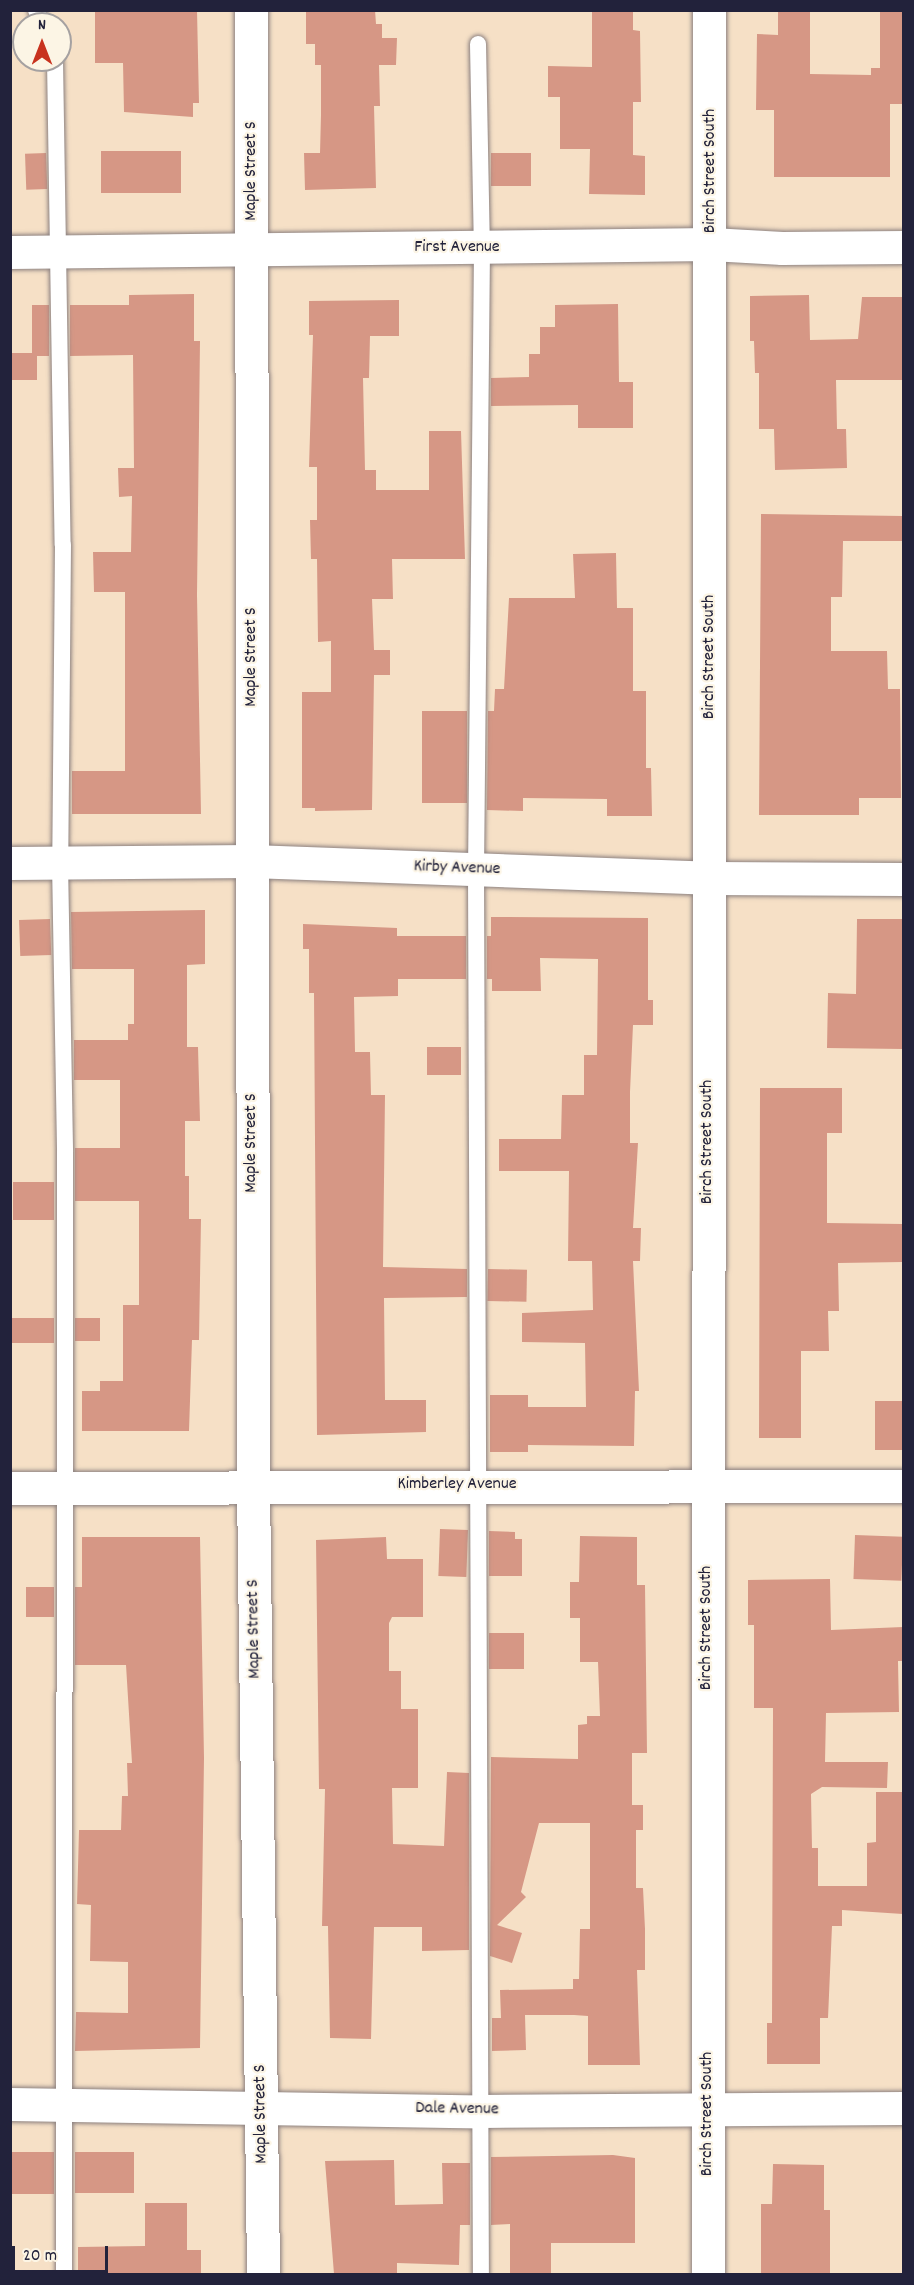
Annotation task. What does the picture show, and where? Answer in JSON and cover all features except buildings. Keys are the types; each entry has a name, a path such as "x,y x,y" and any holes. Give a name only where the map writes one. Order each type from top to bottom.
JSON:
{"street":[{"name":"Maple Street S","path":"251,10 253,1485 263,2274"},
{"name":"Birch Street South","path":"708,2274 706,1484 711,244 709,10"},
{"name":"First Avenue","path":"10,252 711,244 903,247"},
{"name":"Kirby Avenue","path":"10,862 251,861 709,878 903,879"},
{"name":"Kimberley Avenue","path":"10,1488 253,1485 903,1486"},
{"name":"Dale Avenue","path":"10,2104 262,2105 481,2111 903,2108"}],"lane":[{"path":"478,44 482,248 476,870 481,1486 481,2274"},
{"path":"55,72 63,545 60,862 66,1488 67,2105 64,2274"}]}
